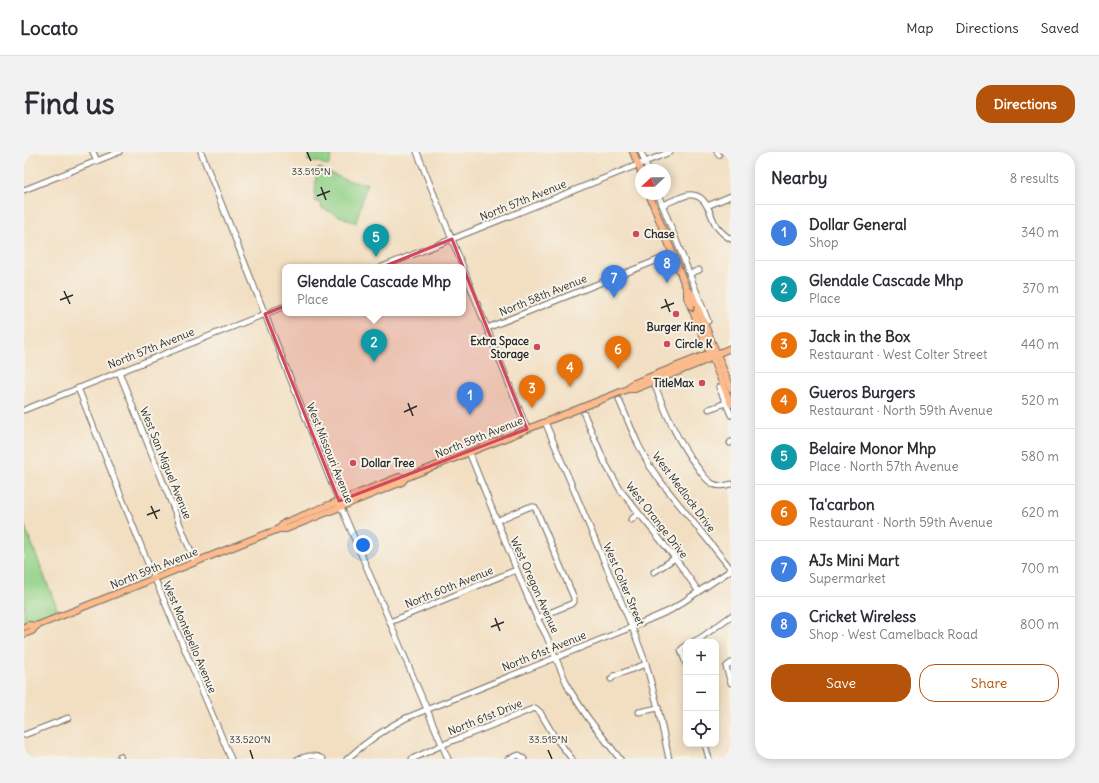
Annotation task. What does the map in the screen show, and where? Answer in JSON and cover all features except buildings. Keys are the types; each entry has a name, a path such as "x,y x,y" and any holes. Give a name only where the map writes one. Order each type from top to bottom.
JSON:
{"main road":[{"path":"633,152 638,164"},
{"path":"651,200 687,290 687,297 714,355"},
{"path":"687,290 692,294 703,315 726,391 728,403"},
{"name":"North 59th Avenue","path":"24,634 32,631 36,626 154,578 279,528 286,529 340,504 402,482 405,478 628,389 632,384 699,357 714,355 731,348"},
{"name":"North 59th Avenue","path":"24,627 29,625 36,626"}],"street":[{"path":"94,152 97,161"},
{"path":"24,190 119,152"},
{"name":"West Missouri Avenue","path":"201,152 340,504 448,759"},
{"path":"418,152 462,264"},
{"path":"641,152 645,162"},
{"name":"North 57th Avenue","path":"640,164 670,152"},
{"name":"North 57th Avenue","path":"390,264 635,166"},
{"path":"662,205 690,195 699,197 704,200 708,206 717,227 731,239"},
{"path":"708,206 731,196"},
{"path":"660,200 703,315 708,321"},
{"name":"North 58th Avenue","path":"487,328 673,254"},
{"path":"689,274 699,270"},
{"path":"466,275 527,429"},
{"name":"North 57th Avenue","path":"24,410 282,307"},
{"name":"West San Miguel Avenue","path":"119,372 195,562"},
{"path":"655,386 677,437 706,479 712,483 723,486 731,484"},
{"path":"719,387 726,391"},
{"name":"West Montebello Avenue","path":"78,388 154,578 231,759"},
{"name":"West Medlock Drive","path":"619,400 649,465 731,570"},
{"path":"709,410 728,403 731,415"},
{"name":"West Orange Drive","path":"584,414 595,441 621,491 675,558 699,592"},
{"name":"West Colter Street","path":"545,422 632,627 646,664 658,708 668,759"},
{"name":"West Oregon Avenue","path":"469,452 516,570 569,689 588,718 620,759"},
{"path":"496,521 532,507 537,509 574,598 574,602 537,618"},
{"path":"631,520 638,514"},
{"path":"654,572 675,558"},
{"name":"North 60th Avenue","path":"390,622 516,570"},
{"name":"North 61st Avenue","path":"347,759 360,743 392,725 427,709 671,610 731,570"},
{"path":"698,639 731,616"},
{"path":"611,679 614,676 646,664"},
{"path":"729,665 731,683"},
{"name":"North 61st Drive","path":"412,759 442,745 535,708 540,712 554,736 572,759"},
{"path":"639,712 658,708"},
{"path":"24,736 68,718"},
{"path":"706,747 709,759"},
{"path":"298,759 310,755 323,759"},
{"path":"508,759 519,755 524,759"}],"highlighted area":[{"path":"452,239 527,429 339,501 265,314"}],"green space":[{"path":"309,152 331,152 332,156 328,166 319,162 308,161"},
{"path":"320,168 349,181 367,183 356,223 321,208 322,204 315,201 316,170"},
{"path":"24,524 58,611 24,625"}],"place":[{"name":"Chase","path":"636,234"},
{"name":"Belaire Monor Mhp","path":"376,257"},
{"name":"Cricket Wireless","path":"667,283"},
{"name":"AJs Mini Mart","path":"614,298"},
{"name":"Burger King","path":"676,314"},
{"name":"Circle K","path":"667,344"},
{"name":"Extra Space Storage","path":"537,347"},
{"name":"Glendale Cascade Mhp","path":"374,362"},
{"name":"Ta'carbon","path":"618,369"},
{"name":"TitleMax","path":"702,383"},
{"name":"Gueros Burgers","path":"570,387"},
{"name":"Jack in the Box","path":"532,408"},
{"name":"Dollar General","path":"470,415"},
{"name":"Dollar Tree","path":"353,463"}]}
